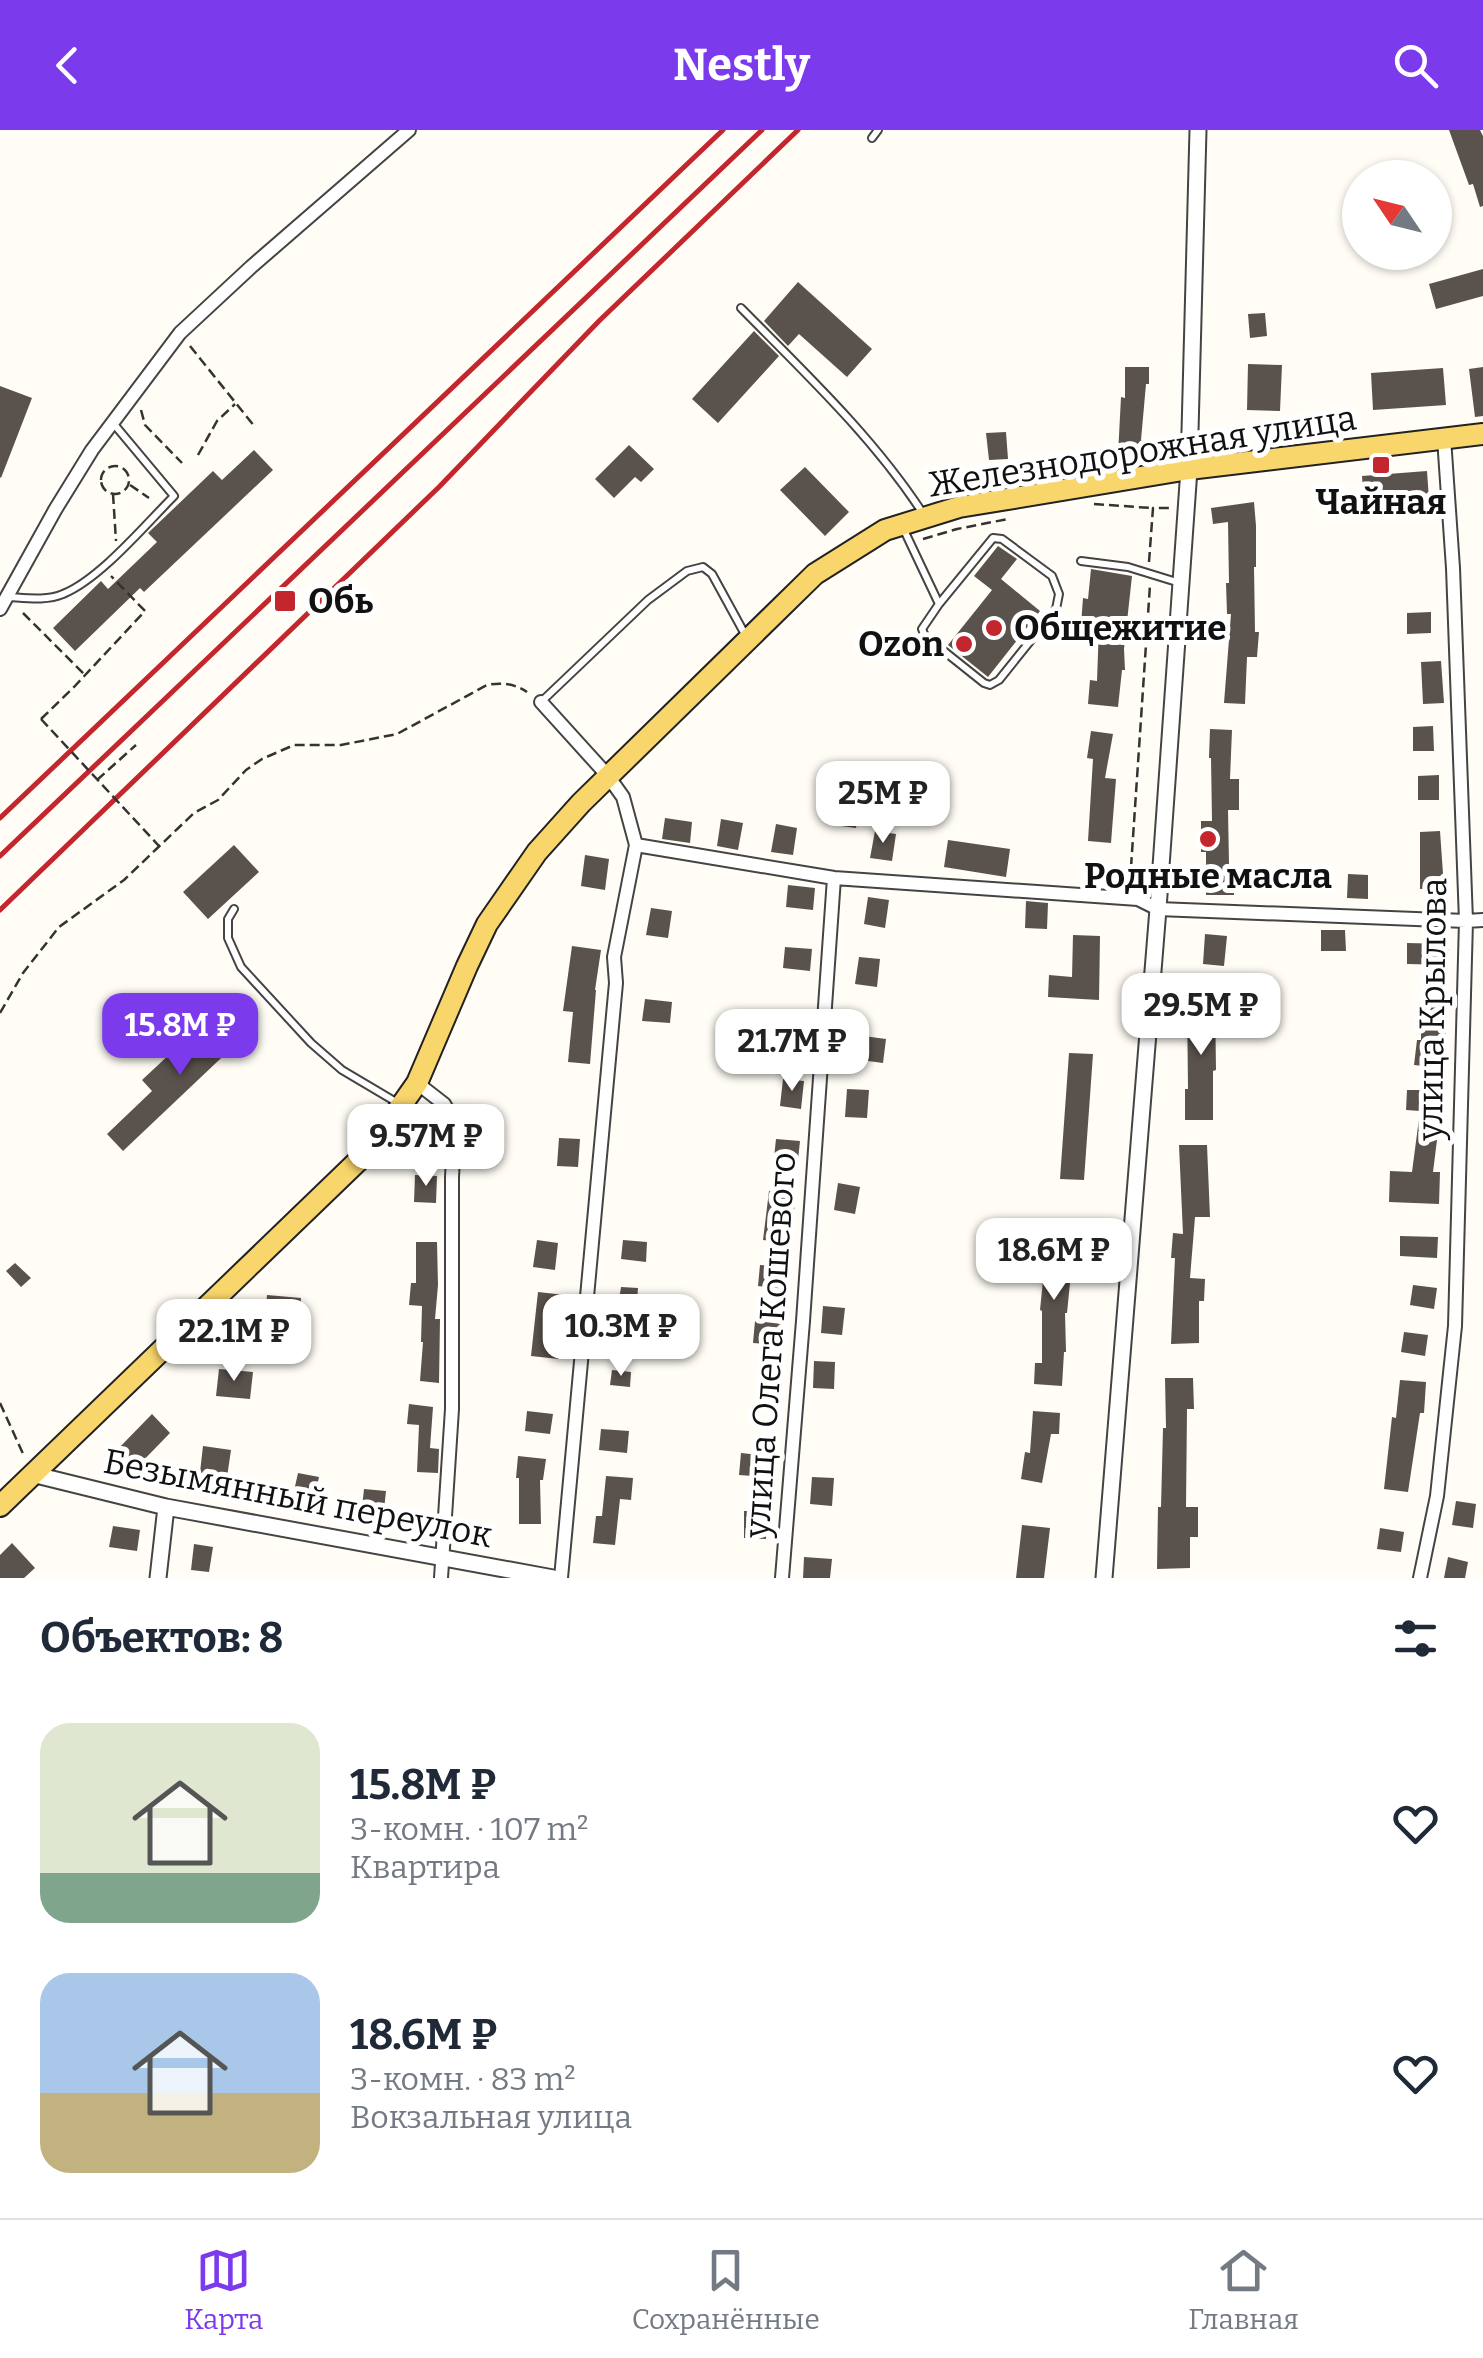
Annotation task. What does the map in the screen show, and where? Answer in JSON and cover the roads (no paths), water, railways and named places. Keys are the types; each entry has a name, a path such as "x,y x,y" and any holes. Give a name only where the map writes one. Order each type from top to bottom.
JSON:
{"main road":[{"name":"Железнодорожная улица","path":"0,1506 358,1160 417,1083 487,924 537,852 581,803 814,574 884,530 959,507 1189,469 1483,434"}],"street":[{"path":"4,603 92,450 180,333 409,130"},
{"path":"1104,1578 1189,469 1198,130"},
{"name":"улица Крылова","path":"1420,1578 1437,1496 1454,1326 1466,922 1453,568 1444,438"},
{"path":"541,702 623,797 636,845 614,956 616,983 561,1578"},
{"path":"636,845 834,878 1128,898 1158,909 1483,920"},
{"name":"улица Олега Кошевого","path":"782,1578 834,878"},
{"path":"417,1083 444,1104 454,1123 452,1409 440,1578"},
{"name":"Безымянный переулок","path":"32,1474 166,1507 553,1578"},
{"path":"158,1578 166,1507"}],"lane":[{"path":"872,138 878,130"},
{"path":"741,308 862,434 899,477 926,517"},
{"path":"4,603 62,596 102,567 174,496 113,423"},
{"path":"901,524 939,604"},
{"path":"993,538 1002,539 1052,576 1059,594 1056,609 999,680 990,685 925,636 922,629 939,604 993,538"},
{"path":"1081,561 1128,567 1181,584"},
{"path":"541,702 648,600 687,570 703,567 712,574 747,639"},
{"path":"234,909 228,919 228,938 241,967 342,1070 402,1105"}],"railway":[{"path":"0,818 723,130"},
{"path":"0,856 762,130"},
{"path":"0,910 439,487 599,321 798,130"}],"place":[{"name":"Чайная","path":"1381,465"},
{"name":"Обь","path":"285,601"},
{"name":"Общежитие","path":"994,628"},
{"name":"Ozon","path":"964,644"},
{"name":"Родные масла","path":"1208,839"}]}
